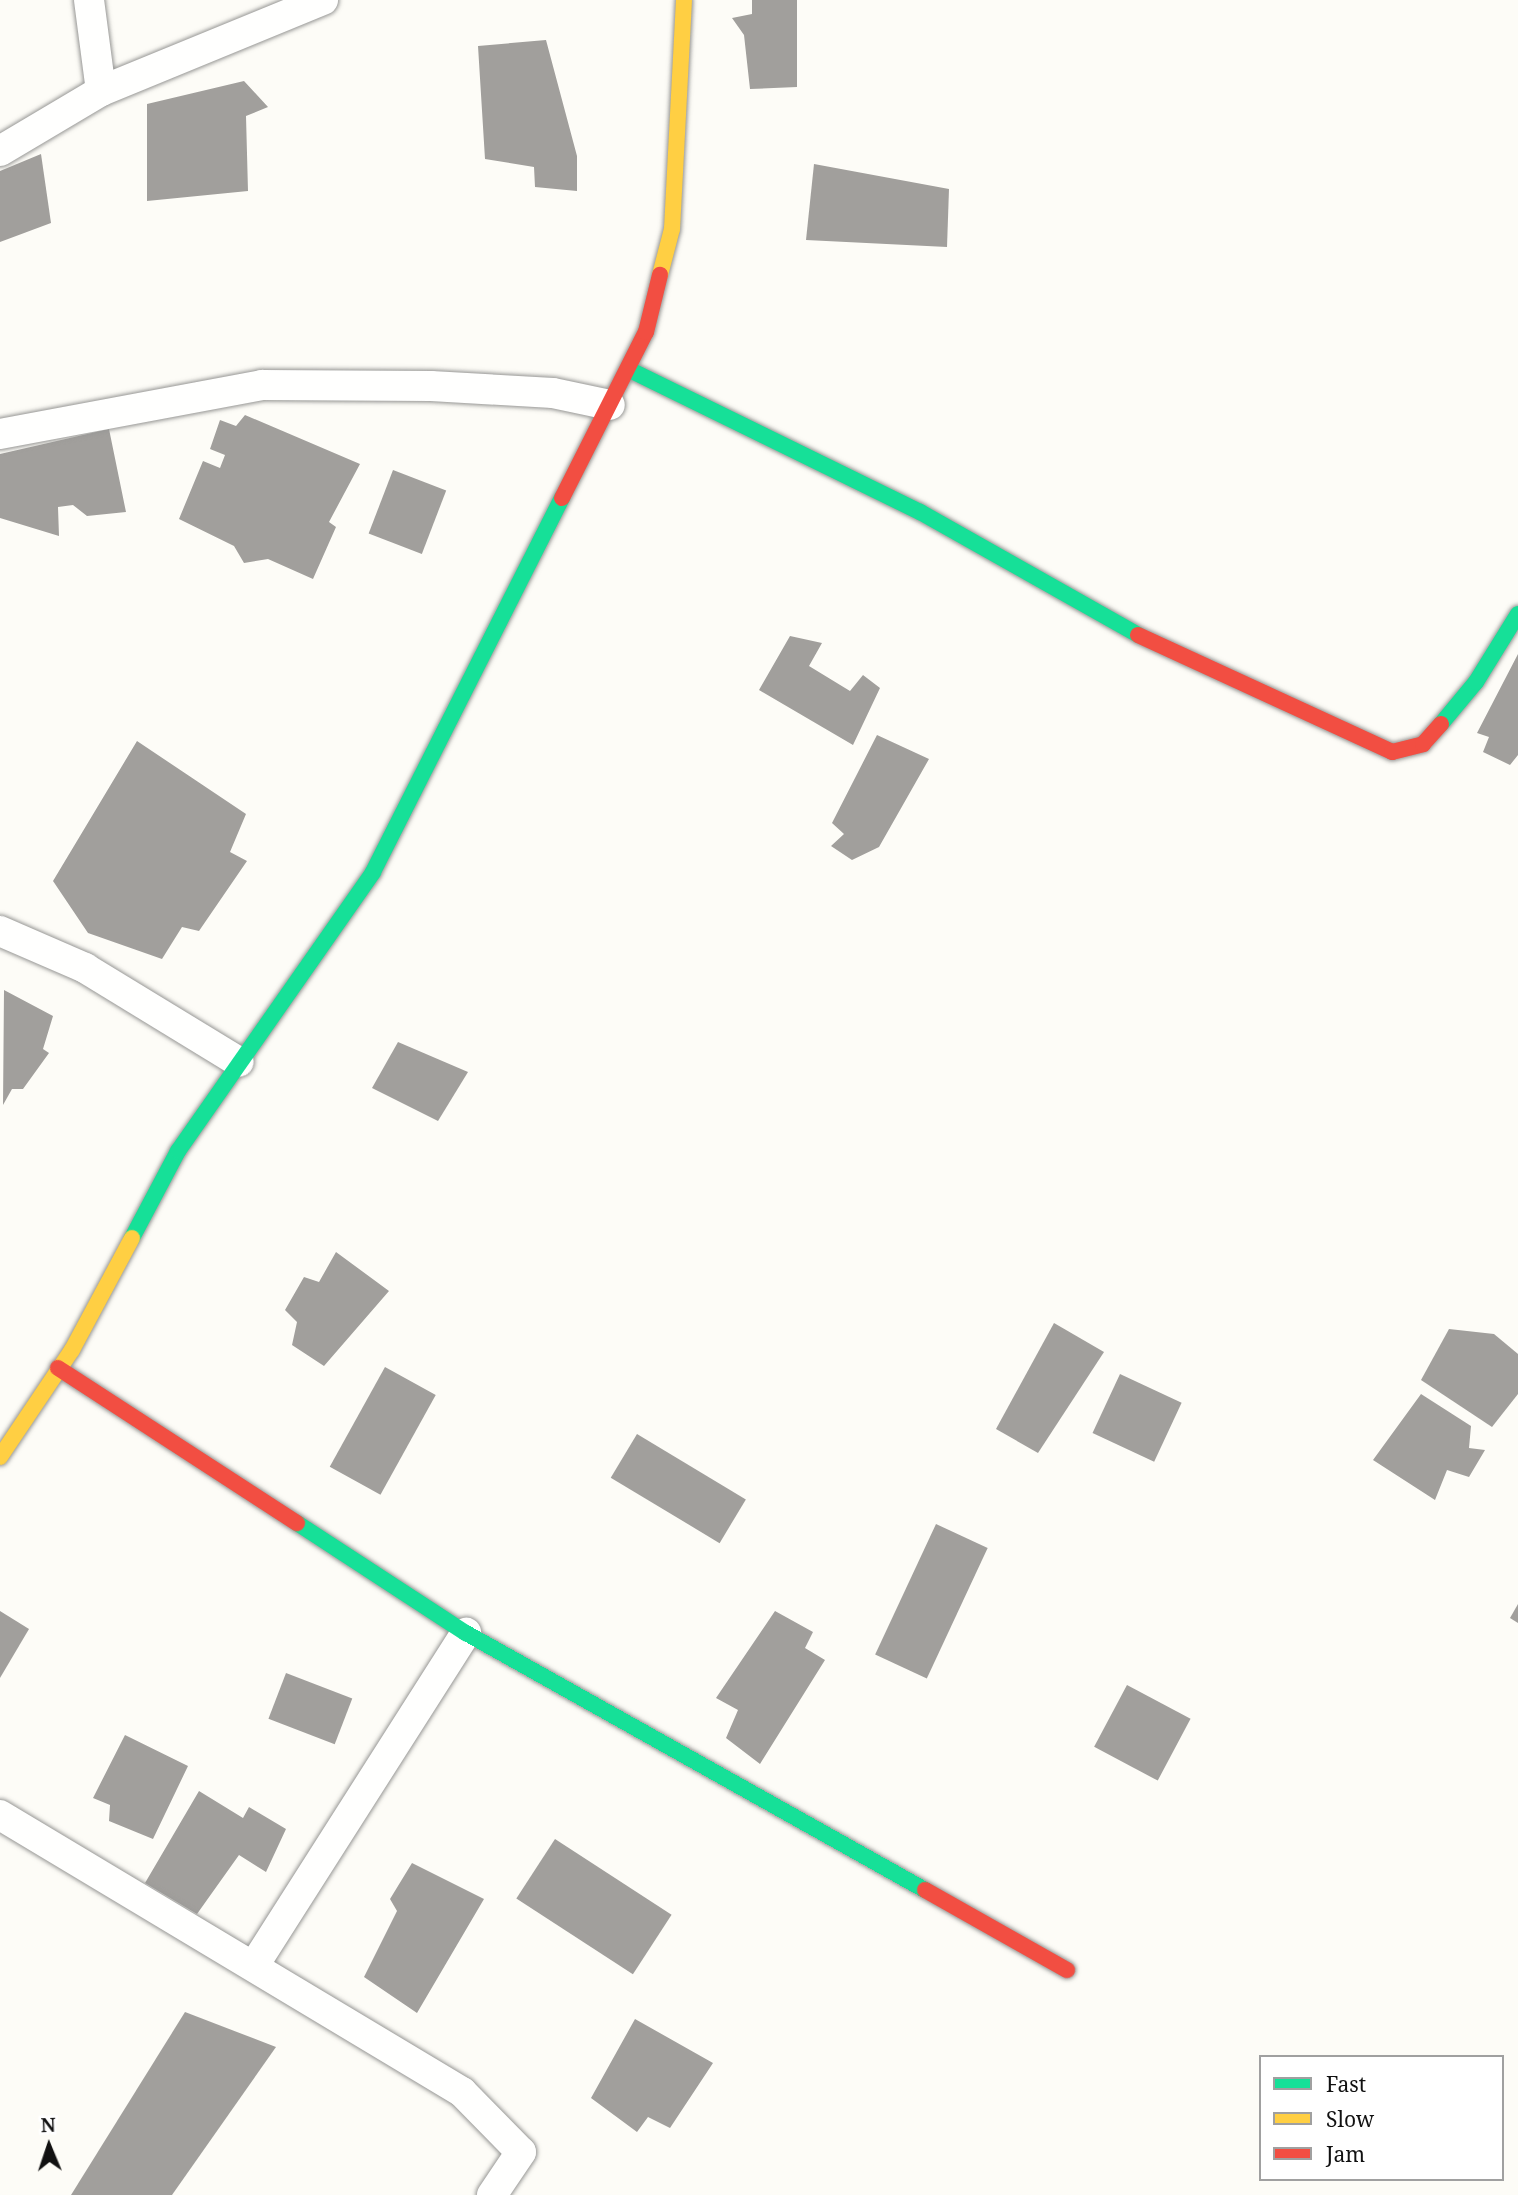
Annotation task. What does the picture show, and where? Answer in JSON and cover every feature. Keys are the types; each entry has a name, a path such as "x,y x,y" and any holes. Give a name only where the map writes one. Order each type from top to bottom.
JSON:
{"street":[{"path":"89,0 101,91"},
{"path":"0,151 101,91 323,0"},
{"path":"0,1457 58,1368 178,1151 373,872 646,332 672,229 684,0"},
{"path":"628,369 920,512 1121,626 1392,752 1423,744 1476,682 1518,614"},
{"path":"0,434 262,385 431,386 553,393 610,405"},
{"path":"0,931 85,968 239,1062"},
{"path":"58,1368 466,1633 1067,1970"},
{"path":"255,1964 466,1633"},
{"path":"0,1815 255,1964 462,2092 521,2152 492,2195"}],"building":[{"path":"752,0 797,0 797,87 750,89 744,35 732,18 752,14"},
{"path":"546,40 577,156 577,191 535,187 534,167 485,159 478,46"},
{"path":"244,81 268,107 246,116 248,191 147,201 147,104"},
{"path":"41,154 51,223 0,242 0,171"},
{"path":"814,164 949,189 947,247 806,240"},
{"path":"245,415 360,464 329,522 336,527 313,579 268,559 244,563 234,546 179,519 203,461 220,468 225,455 210,449 220,420 236,426"},
{"path":"109,429 126,512 87,516 73,505 58,507 59,536 0,518 0,454"},
{"path":"393,470 446,490 422,554 369,533"},
{"path":"790,636 822,643 809,666 850,691 863,675 880,688 853,745 759,690"},
{"path":"1518,654 1518,755 1510,765 1483,752 1489,737 1477,733"},
{"path":"877,735 929,759 879,847 852,860 831,846 844,834 832,823"},
{"path":"137,741 246,814 230,852 247,861 199,931 182,927 162,959 88,933 53,881"},
{"path":"4,990 53,1016 43,1049 49,1053 23,1089 12,1089 3,1105"},
{"path":"398,1042 468,1072 438,1121 372,1088"},
{"path":"336,1252 389,1291 324,1366 292,1345 297,1322 285,1310 304,1277 319,1282"},
{"path":"1054,1323 1104,1352 1038,1453 996,1429"},
{"path":"1449,1329 1494,1334 1518,1354 1518,1394 1492,1427 1421,1380"},
{"path":"385,1367 436,1395 380,1495 330,1467"},
{"path":"1120,1374 1182,1403 1154,1462 1093,1433"},
{"path":"1421,1394 1471,1426 1469,1448 1485,1450 1469,1477 1447,1470 1435,1500 1373,1460"},
{"path":"637,1434 746,1499 720,1543 611,1478"},
{"path":"936,1524 988,1548 927,1679 875,1655"},
{"path":"1518,1604 1518,1623 1510,1618"},
{"path":"0,1611 29,1629 0,1678"},
{"path":"775,1611 813,1632 805,1648 825,1660 760,1764 726,1738 738,1710 716,1698"},
{"path":"286,1673 352,1698 335,1744 268,1719"},
{"path":"1127,1685 1191,1719 1158,1781 1094,1747"},
{"path":"125,1735 188,1766 153,1839 109,1821 110,1805 93,1798"},
{"path":"199,1791 243,1818 249,1807 286,1829 266,1872 239,1855 197,1914 145,1883"},
{"path":"555,1839 672,1915 633,1974 516,1899"},
{"path":"412,1863 484,1899 417,2013 364,1977 397,1911 390,1899"},
{"path":"185,2012 276,2047 172,2195 71,2195"},
{"path":"635,2019 713,2063 670,2128 648,2117 637,2132 591,2098"}],"traffic: fast":[{"path":"628,369 920,512 1138,635"},
{"path":"132,1238 178,1151 373,872 562,498"},
{"path":"1441,724 1476,682 1518,614"},
{"path":"297,1523 466,1633 925,1890"}],"traffic: slow":[{"path":"660,275 672,229 684,0"},
{"path":"0,1457 72,1350 132,1238"}],"traffic: jam":[{"path":"562,498 646,332 660,275"},
{"path":"1138,635 1392,752 1423,744 1441,724"},
{"path":"58,1368 297,1523"},
{"path":"925,1890 1067,1970"}]}
